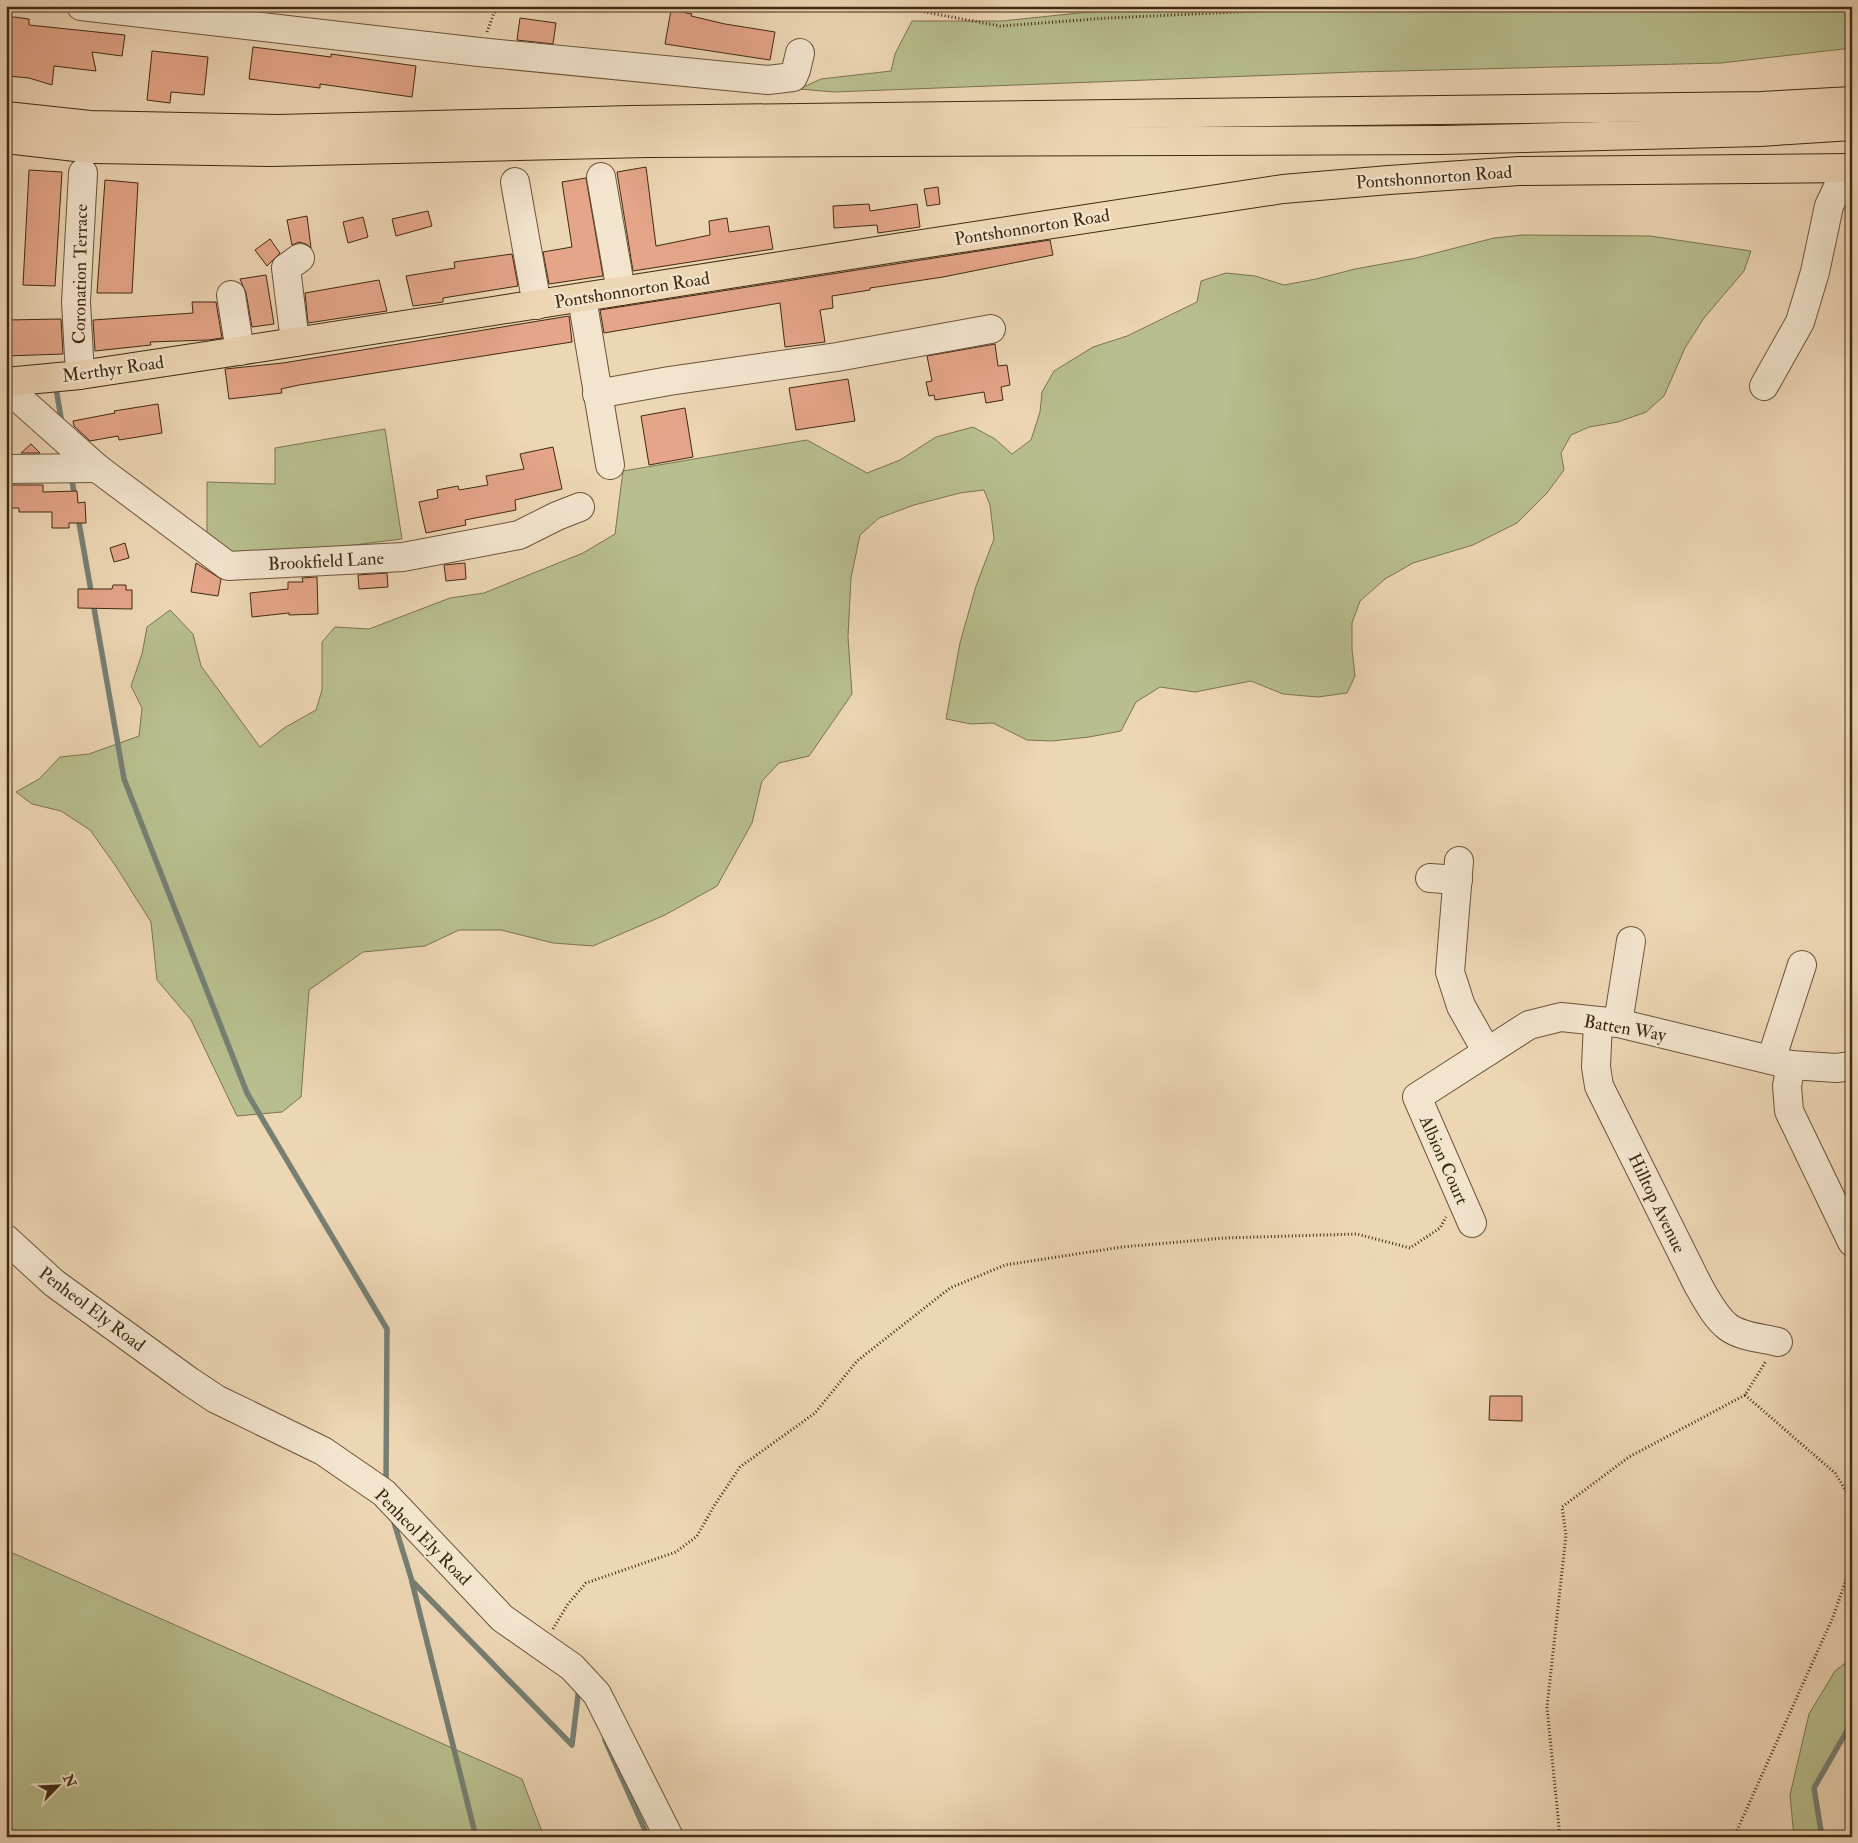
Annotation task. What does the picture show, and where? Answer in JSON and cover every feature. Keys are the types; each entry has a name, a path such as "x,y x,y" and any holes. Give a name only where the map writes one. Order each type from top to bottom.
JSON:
{"main road":[{"path":"6,116 90,124 278,128 631,120 1761,106 1852,101"},
{"path":"6,140 93,149 271,152 646,142 1442,140 1760,132 1852,126"},
{"name":"Pontshonnorton Road","path":"230,352 1283,189 1519,171 1849,168"},
{"name":"Merthyr Road","path":"6,382 80,375 230,352"}],"street":[{"path":"81,6 236,15 479,52 768,80 793,76 800,53"},
{"path":"1764,386 1800,322 1815,272 1829,206 1849,168"},
{"name":"Coronation Terrace","path":"80,375 76,302 83,173"},
{"path":"602,177 621,291"},
{"path":"515,182 537,305"},
{"path":"294,342 286,268 300,258"},
{"path":"230,352 231,295"},
{"path":"582,298 610,465"},
{"path":"597,394 669,381 836,357 992,328"},
{"name":"Brookfield Lane","path":"6,387 97,468 228,566 403,557 518,535 580,507"},
{"path":"6,469 97,468"},
{"path":"1430,878 1458,870 1450,972 1461,1006 1487,1052"},
{"name":"Hilltop Avenue","path":"1631,941 1596,1067 1599,1086 1698,1285 1715,1314 1728,1328 1743,1334 1778,1342"},
{"path":"1802,965 1781,1062 1787,1086 1789,1110 1852,1242"},
{"name":"Batten Way","path":"1417,1097 1529,1025 1560,1017 1608,1022 1781,1062 1836,1068 1852,1066"},
{"name":"Albion Court","path":"1417,1097 1460,1219"},
{"name":"Penheol Ely Road","path":"6,1239 54,1283 189,1382 216,1398 322,1451 384,1493 502,1618 572,1667 597,1694 669,1837"}],"path":[{"path":"479,52 494,13 503,6"},
{"path":"892,6 1000,26 1109,18 1362,6"},
{"path":"539,1644 555,1627 568,1604 586,1583 676,1552 697,1536 740,1467 815,1413 857,1362 950,1288 1005,1265 1122,1247 1224,1238 1357,1234 1410,1248 1440,1228 1460,1219"},
{"path":"1560,1837 1548,1707 1566,1535 1562,1507 1629,1457 1745,1395 1778,1342"},
{"path":"1745,1395 1835,1473 1852,1501"},
{"path":"1734,1837 1833,1617 1852,1563"}],"green space":[{"path":"1173,6 1852,6 1852,48 1721,63 1355,72 834,92 799,89 821,79 891,71 895,54 912,21 1002,21"},
{"path":"1522,235 1650,236 1751,251 1744,271 1704,318 1685,348 1664,396 1646,412 1618,422 1589,427 1571,435 1561,453 1564,470 1547,493 1517,523 1473,545 1413,563 1385,579 1360,601 1352,623 1355,676 1347,693 1318,697 1283,694 1251,681 1195,692 1160,687 1136,702 1121,731 1052,741 1027,740 993,723 971,724 946,719 960,643 976,586 994,539 990,505 984,490 960,493 914,505 879,518 860,535 851,578 848,637 852,694 809,756 779,763 762,781 752,823 717,886 665,915 593,946 553,943 501,930 459,930 425,946 363,952 309,990 301,1097 282,1112 237,1116 191,1020 157,980 151,922 115,865 90,830 61,811 32,804 16,792 39,779 60,757 89,754 139,736 142,708 131,686 142,654 147,627 170,610 193,634 201,666 260,747 284,728 316,710 322,690 322,642 335,627 369,629 450,598 484,593 583,553 615,534 623,471 807,440 867,473 900,460 936,437 973,427 995,439 1012,454 1031,440 1040,412 1042,392 1054,371 1093,347 1127,336 1197,302 1201,281 1226,273 1255,276 1284,285 1416,258 1494,238"},
{"path":"385,429 402,539 232,560 207,546 207,482 275,484 275,448"},
{"path":"6,1550 522,1779 544,1837 6,1837"},
{"path":"1852,1658 1852,1722 1814,1788 1822,1837 1794,1837 1790,1795 1809,1714 1835,1671"}],"building":[{"path":"671,10 725,24 775,32 770,60 665,44"},
{"path":"6,16 29,19 29,25 125,35 122,56 92,52 96,71 54,66 52,85 29,78 8,76 11,49 6,48"},
{"path":"520,18 556,23 553,44 517,40"},
{"path":"253,47 331,57 331,54 416,66 412,97 320,84 320,88 249,79"},
{"path":"152,51 208,57 204,95 171,92 170,103 147,100"},
{"path":"646,167 656,246 710,235 709,221 727,218 729,232 769,226 773,249 633,271 617,172"},
{"path":"29,170 62,172 55,286 23,285"},
{"path":"586,178 603,276 549,284 543,252 572,247 562,182"},
{"path":"105,180 138,183 132,293 97,293"},
{"path":"938,187 940,204 927,206 924,189"},
{"path":"869,204 870,211 917,204 920,227 878,233 877,225 834,228 833,206"},
{"path":"428,211 432,226 396,236 392,219"},
{"path":"307,216 311,248 299,242 292,245 287,220"},
{"path":"363,217 368,237 348,243 343,222"},
{"path":"270,239 280,253 267,266 255,250"},
{"path":"1050,240 1053,255 943,277 832,296 833,308 820,310 825,342 785,347 780,303 604,333 600,310"},
{"path":"512,254 518,286 443,298 443,302 413,306 406,276 455,268 454,262"},
{"path":"266,275 274,324 252,327 246,293 240,279"},
{"path":"379,280 387,311 308,323 305,293"},
{"path":"192,302 216,302 222,338 150,342 151,345 95,351 93,320 193,313"},
{"path":"569,316 572,342 299,385 281,389 282,393 229,399 225,369 283,363"},
{"path":"61,319 63,354 6,356 6,320"},
{"path":"995,344 998,366 1007,365 1010,385 1001,387 1003,400 986,403 984,392 935,400 934,395 929,396 926,382 932,381 927,356"},
{"path":"848,379 855,421 796,430 789,388"},
{"path":"158,404 162,433 119,440 118,436 90,441 74,426 73,421 115,413 114,411"},
{"path":"685,408 693,457 649,465 641,416"},
{"path":"31,444 40,453 21,453"},
{"path":"553,447 562,489 515,500 516,510 465,520 466,525 426,533 419,502 438,498 437,490 458,486 459,490 488,485 486,476 524,469 520,454"},
{"path":"6,485 43,485 43,492 77,491 78,503 85,502 86,523 69,523 69,528 52,528 52,512 19,512 19,508 6,508"},
{"path":"125,543 129,558 114,562 110,548"},
{"path":"196,563 221,579 218,596 191,592"},
{"path":"465,563 466,579 446,581 444,565"},
{"path":"387,573 388,587 359,589 358,575"},
{"path":"317,577 318,614 289,615 289,613 252,617 250,593 288,589 288,582 303,582 302,578"},
{"path":"113,585 126,585 126,590 132,590 132,609 78,608 78,589 112,589"},
{"path":"1490,1396 1522,1396 1522,1421 1489,1420"}],"waterway":[{"path":"56,388 62,424"},
{"path":"71,475 75,498"},
{"path":"78,517 124,779 247,1093 387,1329 386,1484"},
{"path":"392,1516 412,1581 572,1745 579,1687"},
{"path":"412,1582 476,1837"},
{"path":"1822,1837 1814,1788 1852,1722"},
{"path":"605,1740 648,1837"}]}
